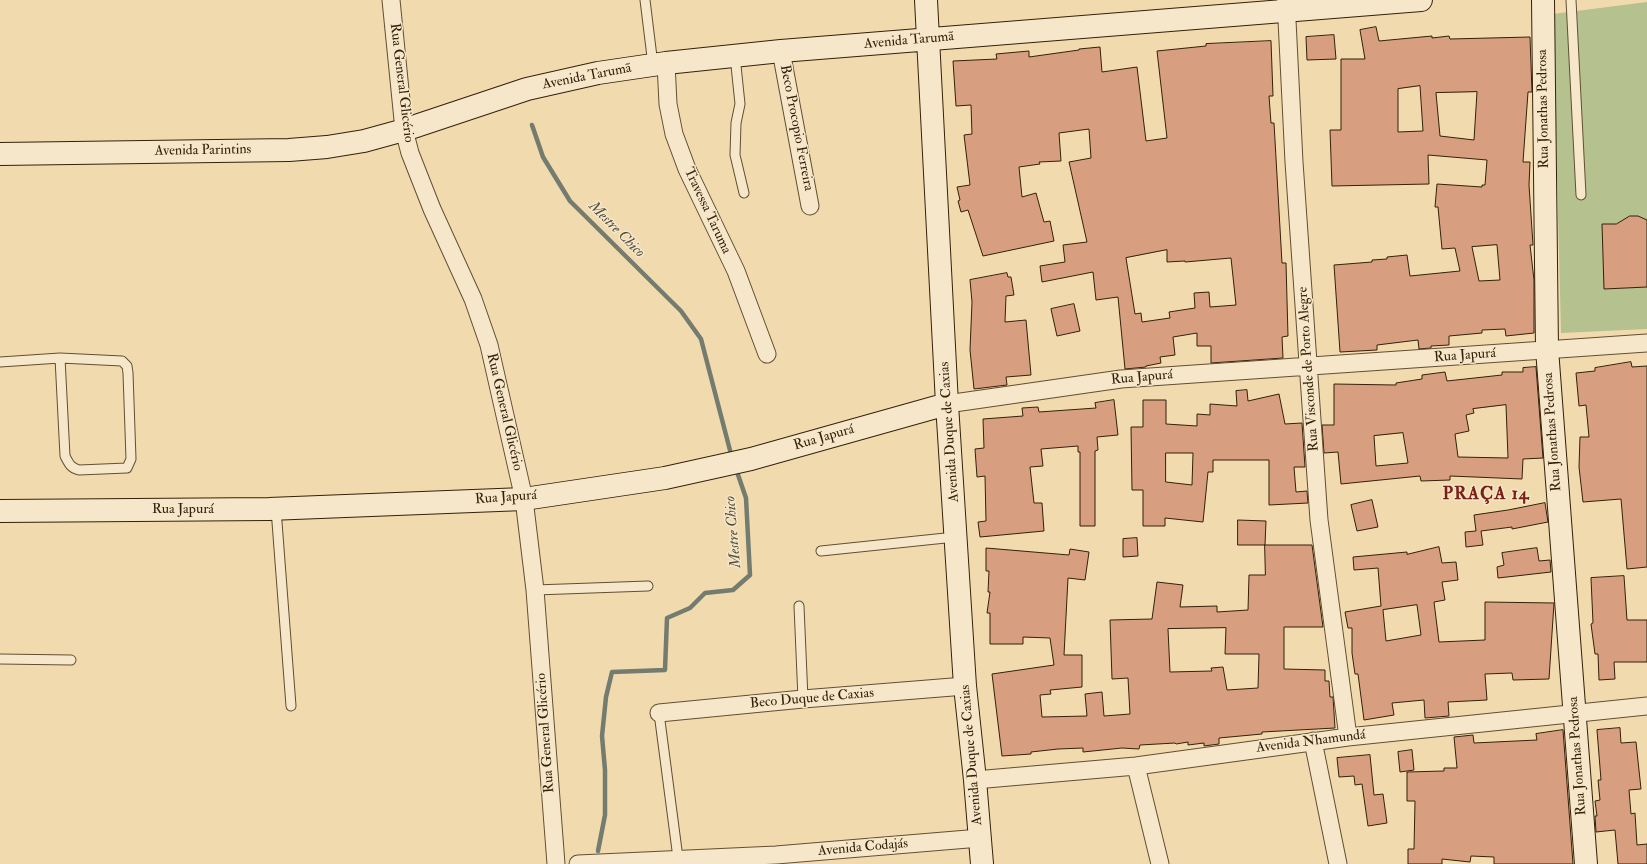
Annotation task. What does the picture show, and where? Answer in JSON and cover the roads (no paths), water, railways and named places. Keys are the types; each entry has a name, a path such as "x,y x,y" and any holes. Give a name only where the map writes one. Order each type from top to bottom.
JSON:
{"street":[{"name":"Rua General Glicério","path":"391,0 404,130 410,152 432,209 473,299 489,345 524,499 535,590 556,864"},
{"name":"Avenida Duque de Caxias","path":"926,0 947,404 965,686 976,780 982,864"},
{"name":"Avenida Tarumã","path":"404,130 527,89 598,73 660,64 781,51 929,40 1286,5 1421,0"},
{"name":"Rua Jonathas Pedrosa","path":"1543,0 1547,349 1586,864"},
{"name":"Rua Visconde de Porto Alegre","path":"1286,5 1319,520 1348,737"},
{"name":"Beco Procopio Ferreira","path":"781,51 810,206"},
{"name":"Travessa Taruma","path":"660,64 674,134 687,168 736,271 767,354"},
{"name":"Avenida Parintins","path":"0,154 289,150 327,147 356,142 404,130"},
{"name":"Rua Japurá","path":"0,511 276,509 524,499 665,478 751,459 947,404 1121,379 1647,343"},
{"name":"Beco Duque de Caxias","path":"659,713 802,699 965,686"},
{"name":"Avenida Nhamundá","path":"976,780 1136,766 1313,741 1575,712 1647,706"},
{"path":"1313,741 1338,864"},
{"path":"1136,766 1160,864"},
{"name":"Avenida Codajás","path":"578,864 776,859 980,838"}],"lane":[{"path":"645,0 660,64"},
{"path":"1571,0 1581,195"},
{"path":"735,56 740,104 736,123 735,155 744,193"},
{"path":"0,362 60,358 122,361 127,366 128,373 131,459 127,468 79,470 73,468 69,464 65,456 60,358"},
{"path":"276,509 290,706"},
{"path":"821,551 956,537"},
{"path":"535,590 648,586"},
{"path":"799,606 802,699"},
{"path":"0,659 70,660"},
{"path":"659,713 669,861"}],"waterway":[{"name":"Mestre Chico","path":"532,125 543,157 570,201 681,311 701,339 732,458"},
{"name":"Mestre Chico","path":"598,851 605,815 605,770 602,736 606,697 612,672 665,670 667,618 690,608 705,593 733,590 750,575 746,498 736,469"}],"district":[{"name":"PRAÇA 14","path":"1486,495"}]}
